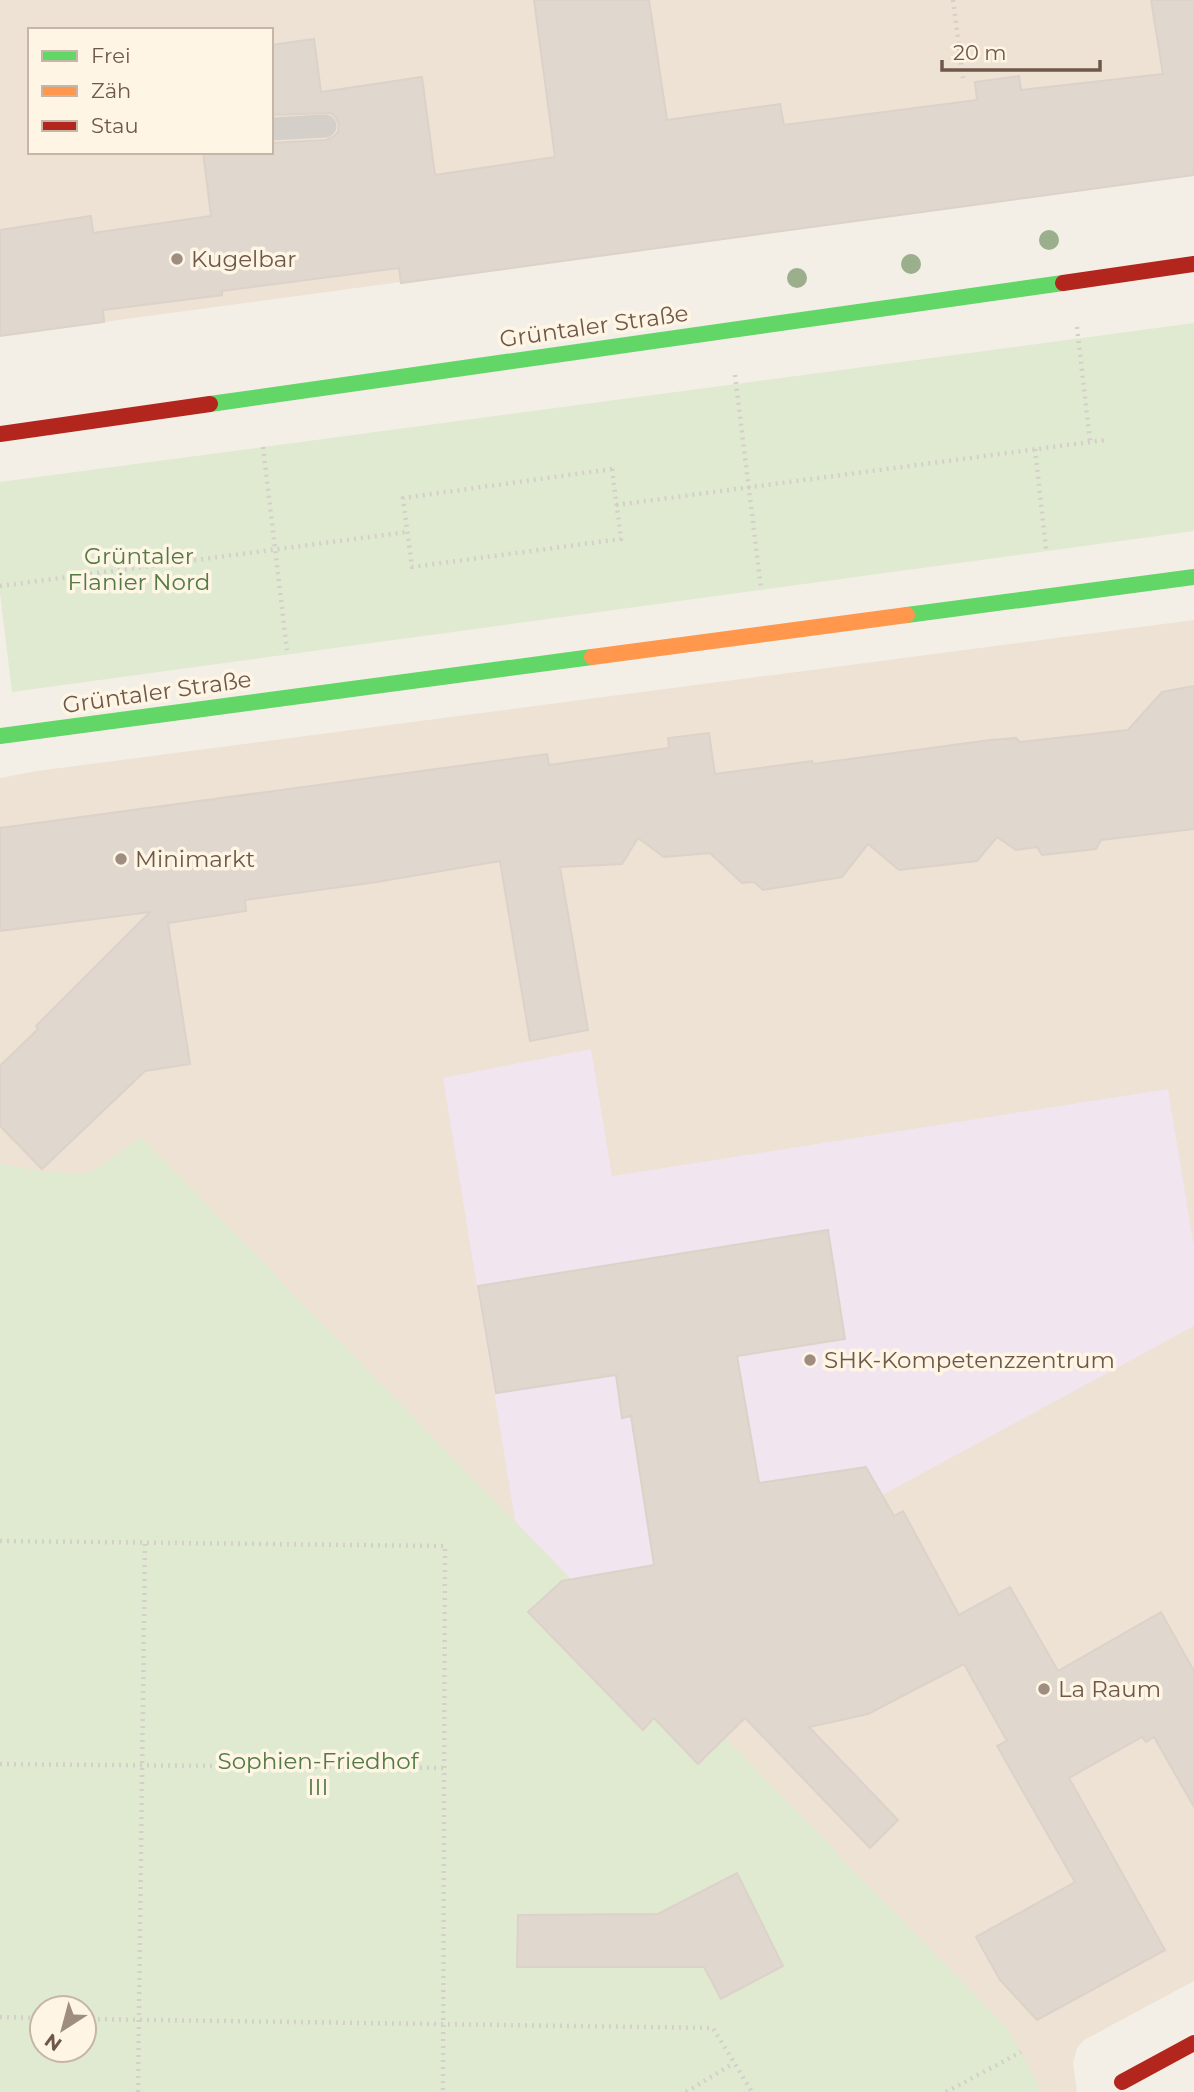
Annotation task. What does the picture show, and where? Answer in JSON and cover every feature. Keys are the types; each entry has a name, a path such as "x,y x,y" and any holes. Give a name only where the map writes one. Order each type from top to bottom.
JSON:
{"street":[{"name":"Grüntaler Straße","path":"0,434 1194,264"},
{"name":"Grüntaler Straße","path":"0,737 1194,577"},
{"path":"1122,2082 1194,2043"}],"lane":[{"path":"273,129 325,126"}],"path":[{"path":"953,0 962,78"},
{"path":"1080,352 1090,441"},
{"path":"737,390 766,634"},
{"path":"616,505 1105,440"},
{"path":"263,447 287,654"},
{"path":"1035,449 1051,596"},
{"path":"612,469 616,505 621,539 412,566 403,498 612,469"},
{"path":"0,586 407,532"},
{"path":"0,1541 445,1546 443,2092"},
{"path":"138,2092 145,1543"},
{"path":"0,1764 444,1768"},
{"path":"0,2017 28,2018"},
{"path":"98,2019 713,2028 752,2092"},
{"path":"946,2092 1021,2052"},
{"path":"686,2092 734,2063"}],"shaded area":[{"path":"0,0 1194,0 1194,175 0,336"},
{"path":"1194,620 1194,1981 1084,2040 1077,2048 1073,2063 1077,2092 0,2092 0,778"},
{"name":"SHK-Kompetenzzentrum","path":"591,1049 612,1176 1168,1089 1194,1247 1194,1326 624,1635 515,1521 443,1078"}],"green space":[{"name":"Grüntaler Flanier Nord","path":"1194,323 1194,531 12,692 0,594 0,482"},
{"name":"Sophien-Friedhof III","path":"141,1137 1009,2030 1042,2092 0,2092 0,1164 41,1171 89,1174"}],"building":[{"path":"534,0 649,0 667,120 780,104 784,125 977,100 975,82 1019,76 1021,90 1163,74 1151,0 1194,0 1194,175 401,283 399,268 222,291 222,295 103,310 104,322 0,336 0,230 91,216 93,233 211,216 203,154 273,154 273,143 326,140 338,132 339,125 331,113 273,115 273,45 314,39 321,92 422,77 435,175 555,157"},
{"path":"1194,686 1194,829 1101,840 1096,849 1042,855 1037,847 1016,850 997,837 977,861 899,870 868,844 842,877 763,890 754,882 742,883 710,853 664,857 638,838 622,864 560,867 588,1030 530,1041 500,861 377,882 245,900 246,911 168,923 190,1064 145,1071 42,1169 0,1126 0,1066 38,1029 36,1026 150,912 0,931 0,828 547,754 549,765 669,748 668,738 709,733 715,774 812,761 813,764 990,740 1016,738 1020,742 1128,730 1162,692"},
{"path":"828,1230 845,1339 737,1356 759,1483 866,1467 894,1516 903,1511 959,1615 1010,1587 1058,1671 1161,1612 1194,1671 1194,1807 1154,1737 1146,1742 1142,1737 1069,1778 1165,1950 1037,2020 1000,1980 976,1937 1075,1882 997,1746 1007,1741 964,1664 868,1714 809,1727 898,1820 870,1848 745,1718 698,1764 654,1718 643,1730 528,1612 562,1581 654,1565 631,1416 622,1418 616,1375 496,1393 478,1286"},
{"path":"737,1873 783,1966 721,1999 704,1967 517,1967 518,1915 658,1914"}],"traffic: fast":[{"path":"210,404 1063,283"},
{"path":"907,615 1194,577"},
{"path":"0,736 592,657"}],"traffic: slow":[{"path":"592,657 907,615"}],"traffic: jam":[{"path":"1063,283 1194,264"},
{"path":"0,434 210,404"},
{"path":"1122,2082 1194,2043"}],"place":[{"name":"Kugelbar","path":"177,259"},
{"name":"Minimarkt","path":"121,859"},
{"name":"SHK-Kompetenzzentrum","path":"810,1360"},
{"name":"La Raum","path":"1044,1689"}]}
